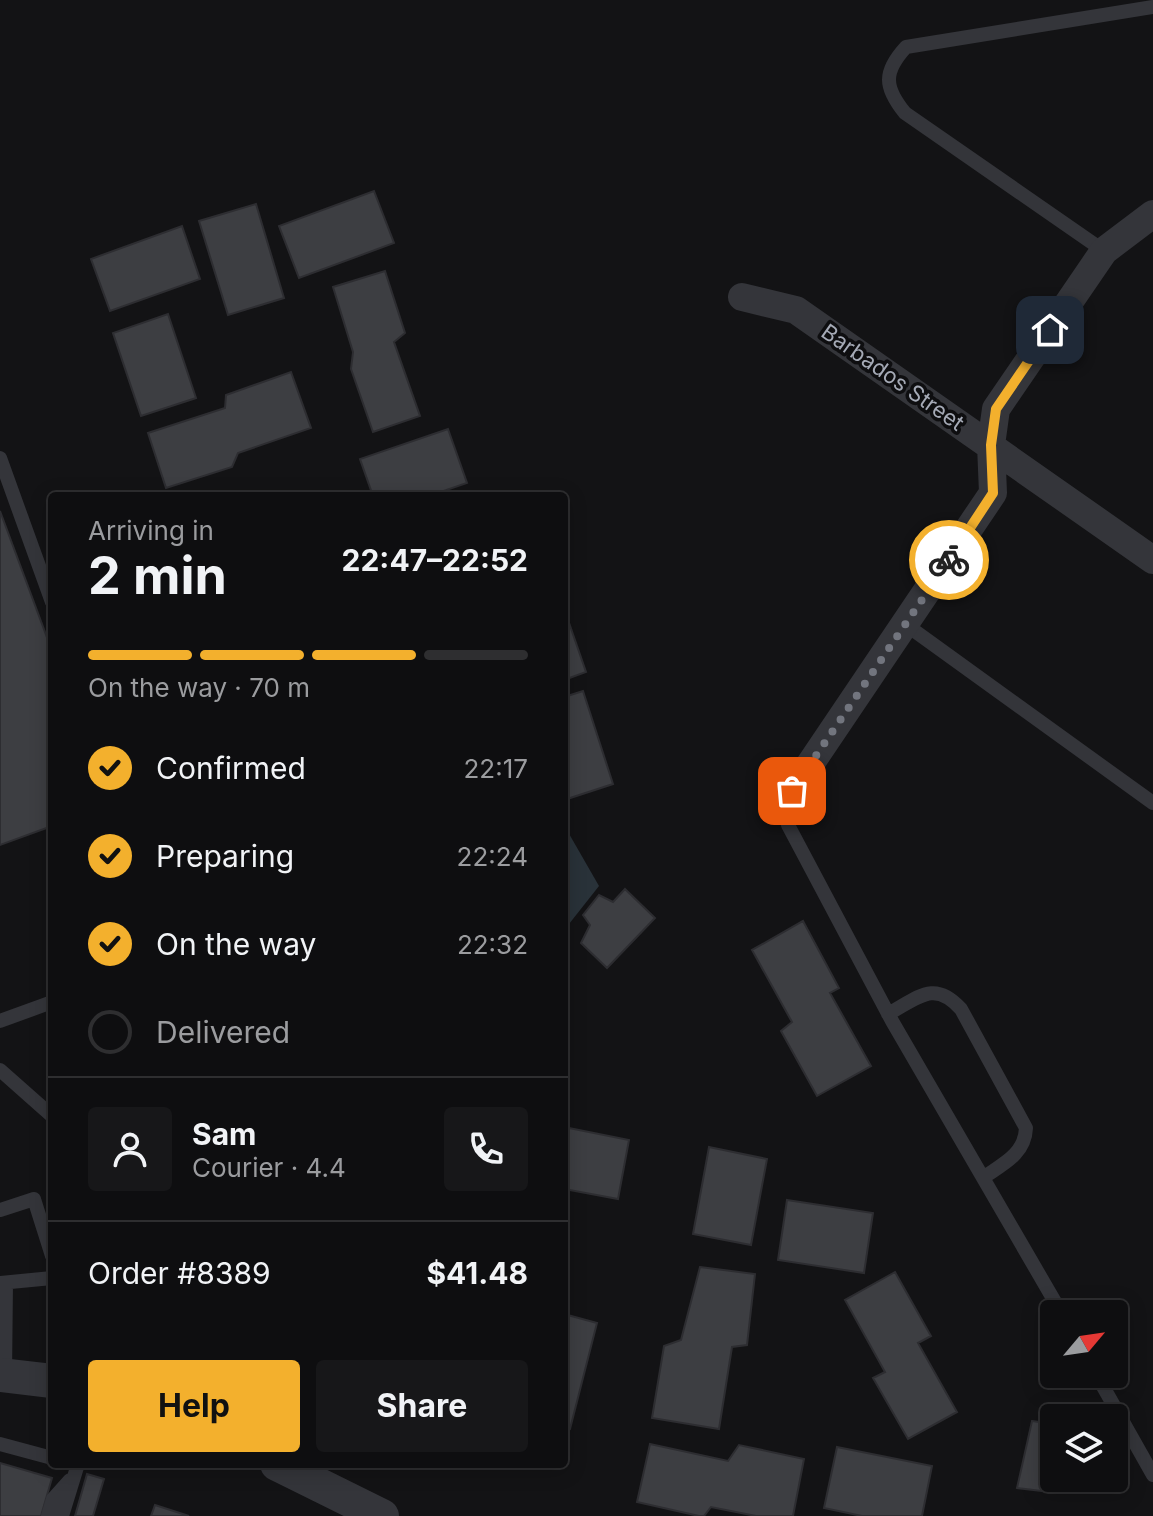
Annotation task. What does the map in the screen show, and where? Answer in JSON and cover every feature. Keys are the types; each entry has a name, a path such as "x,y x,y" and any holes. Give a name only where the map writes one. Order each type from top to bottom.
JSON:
{"street":[{"path":"792,791 993,493 991,445 996,409 1104,251 1153,214"},
{"name":"Barbados Street","path":"742,297 796,310 1153,560"},
{"path":"2,1381 48,1381"},
{"path":"285,1468 382,1516"}],"lane":[{"path":"1104,251 905,113 893,98 887,82 894,60 906,47 1153,7"},
{"path":"0,458 48,591"},
{"path":"905,624 1153,803"},
{"path":"792,791 788,825 888,1014 1054,1300"},
{"path":"888,1014 936,991 951,997 961,1009 1026,1128 1025,1141 1014,1157 984,1177"},
{"path":"0,1021 48,1003"},
{"path":"0,1070 48,1112"},
{"path":"0,1210 34,1199 48,1243"},
{"path":"2,1381 3,1283 48,1278"},
{"path":"1104,1388 1153,1475"},
{"path":"0,1444 48,1457"},
{"path":"48,1516 53,1499 75,1468"},
{"path":"62,1516 76,1468"}],"shaded area":[{"path":"568,832 599,886 568,923"}],"building":[{"path":"374,191 394,243 299,278 279,226"},
{"path":"256,204 284,298 228,315 199,221"},
{"path":"182,226 200,279 110,311 91,259"},
{"path":"385,271 405,333 394,342 420,416 373,432 351,369 353,352 333,287"},
{"path":"168,314 196,398 141,416 113,333"},
{"path":"291,372 311,428 238,453 232,467 166,488 148,433 225,408 226,395"},
{"path":"448,429 467,483 441,492 372,492 360,459"},
{"path":"0,511 48,640 48,827 0,845"},
{"path":"568,620 586,672 568,679"},
{"path":"583,691 613,784 568,799 568,696"},
{"path":"625,889 655,918 607,968 581,943 590,925 583,915 599,895 613,902"},
{"path":"803,921 839,988 830,993 871,1066 817,1096 781,1031 792,1022 752,950"},
{"path":"568,1128 629,1140 618,1199 568,1190"},
{"path":"709,1147 767,1159 751,1245 693,1234"},
{"path":"787,1200 873,1213 864,1273 778,1260"},
{"path":"700,1267 755,1274 747,1345 732,1347 719,1429 652,1418 664,1346 681,1340"},
{"path":"895,1272 931,1336 918,1343 957,1412 908,1439 873,1378 885,1372 845,1300"},
{"path":"568,1315 597,1323 568,1428"},
{"path":"1032,1421 1040,1422 1040,1491 1017,1488"},
{"path":"650,1444 728,1461 739,1445 804,1459 793,1516 756,1516 711,1507 704,1516 699,1516 637,1502"},
{"path":"837,1447 932,1466 922,1516 862,1516 824,1508"},
{"path":"0,1463 52,1478 41,1516 0,1516"},
{"path":"87,1474 104,1479 93,1516 75,1516"},
{"path":"155,1505 189,1516 151,1516"}],"way so far":[{"path":"792,791 949,560"}],"route":[{"path":"949,560 993,493 991,445 996,409 1050,330"}]}
